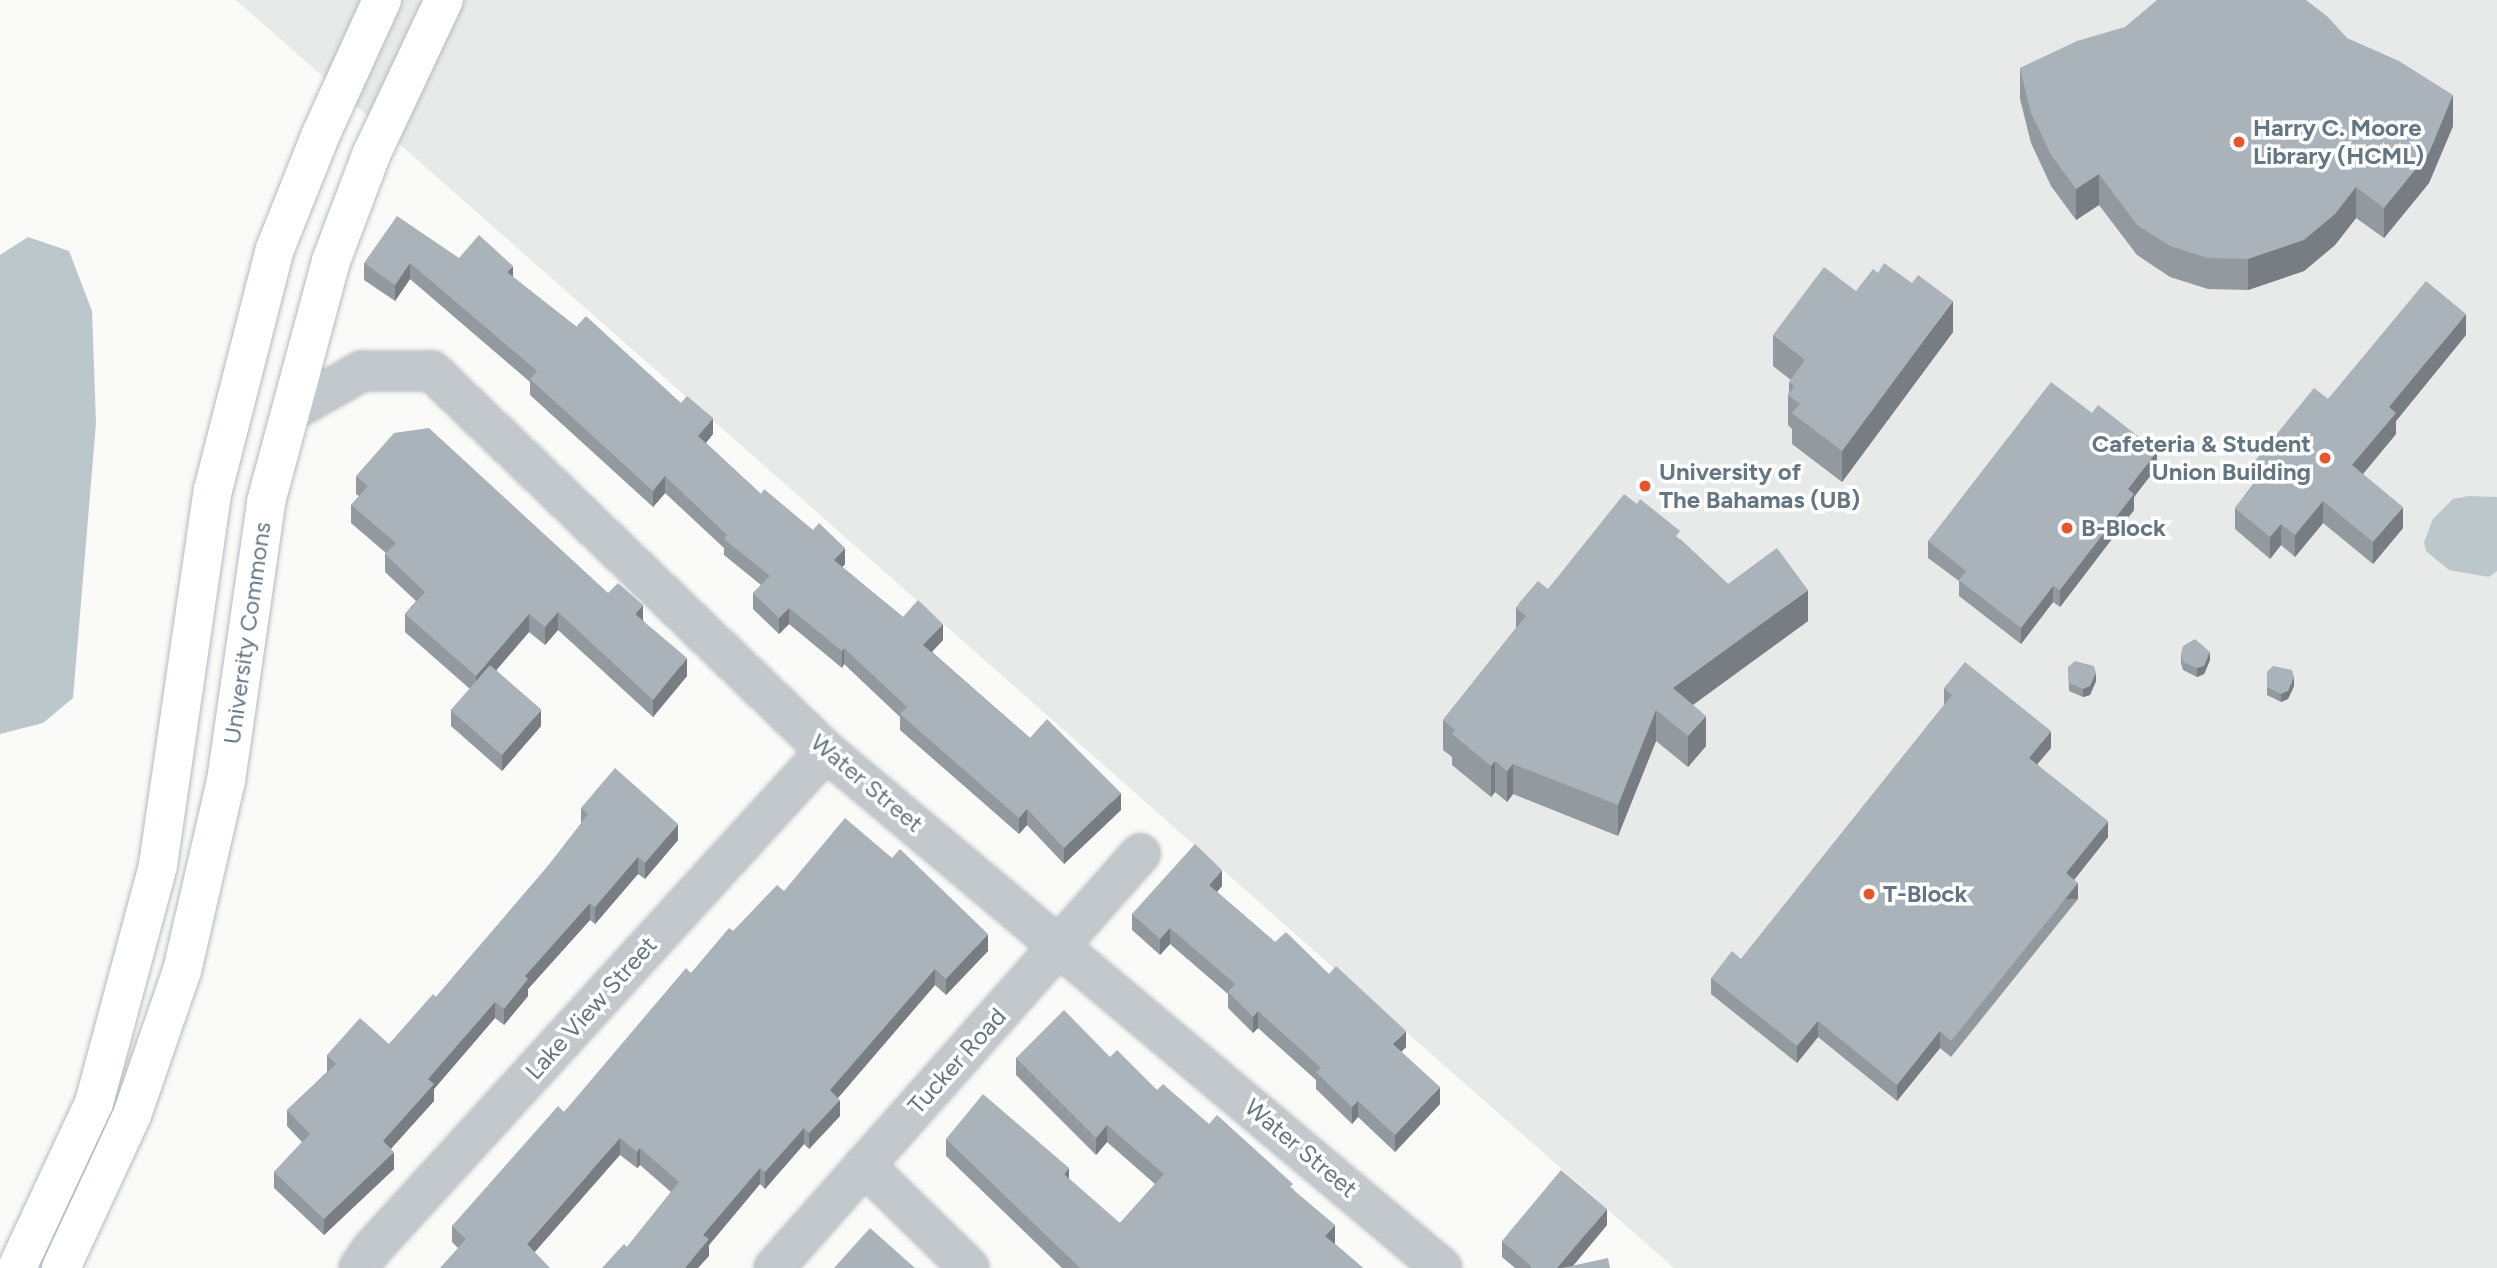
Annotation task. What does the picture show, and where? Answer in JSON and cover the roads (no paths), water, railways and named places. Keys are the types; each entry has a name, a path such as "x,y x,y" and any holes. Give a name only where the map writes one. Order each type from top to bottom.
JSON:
{"main road":[{"path":"17,1268 94,1103 158,865 213,490 275,249 321,134 382,0"},
{"name":"University Commons","path":"61,1268 132,1115 182,971 226,781 266,502 331,261 371,155 444,0"}],"street":[{"name":"Water Street","path":"290,412 362,371 432,371 826,751 1442,1268"},
{"name":"Lake View Street","path":"359,1268 381,1239 826,751"},
{"name":"Tucker Road","path":"774,1268 1140,854"},
{"path":"864,1165 969,1268"}],"place":[{"name":"Harry C. Moore Library (HCML)","path":"2239,142"},
{"name":"Cafeteria & Student Union Building","path":"2325,458"},
{"name":"University of The Bahamas (UB)","path":"1645,486"},
{"name":"B-Block","path":"2067,528"},
{"name":"T-Block","path":"1869,894"}]}
